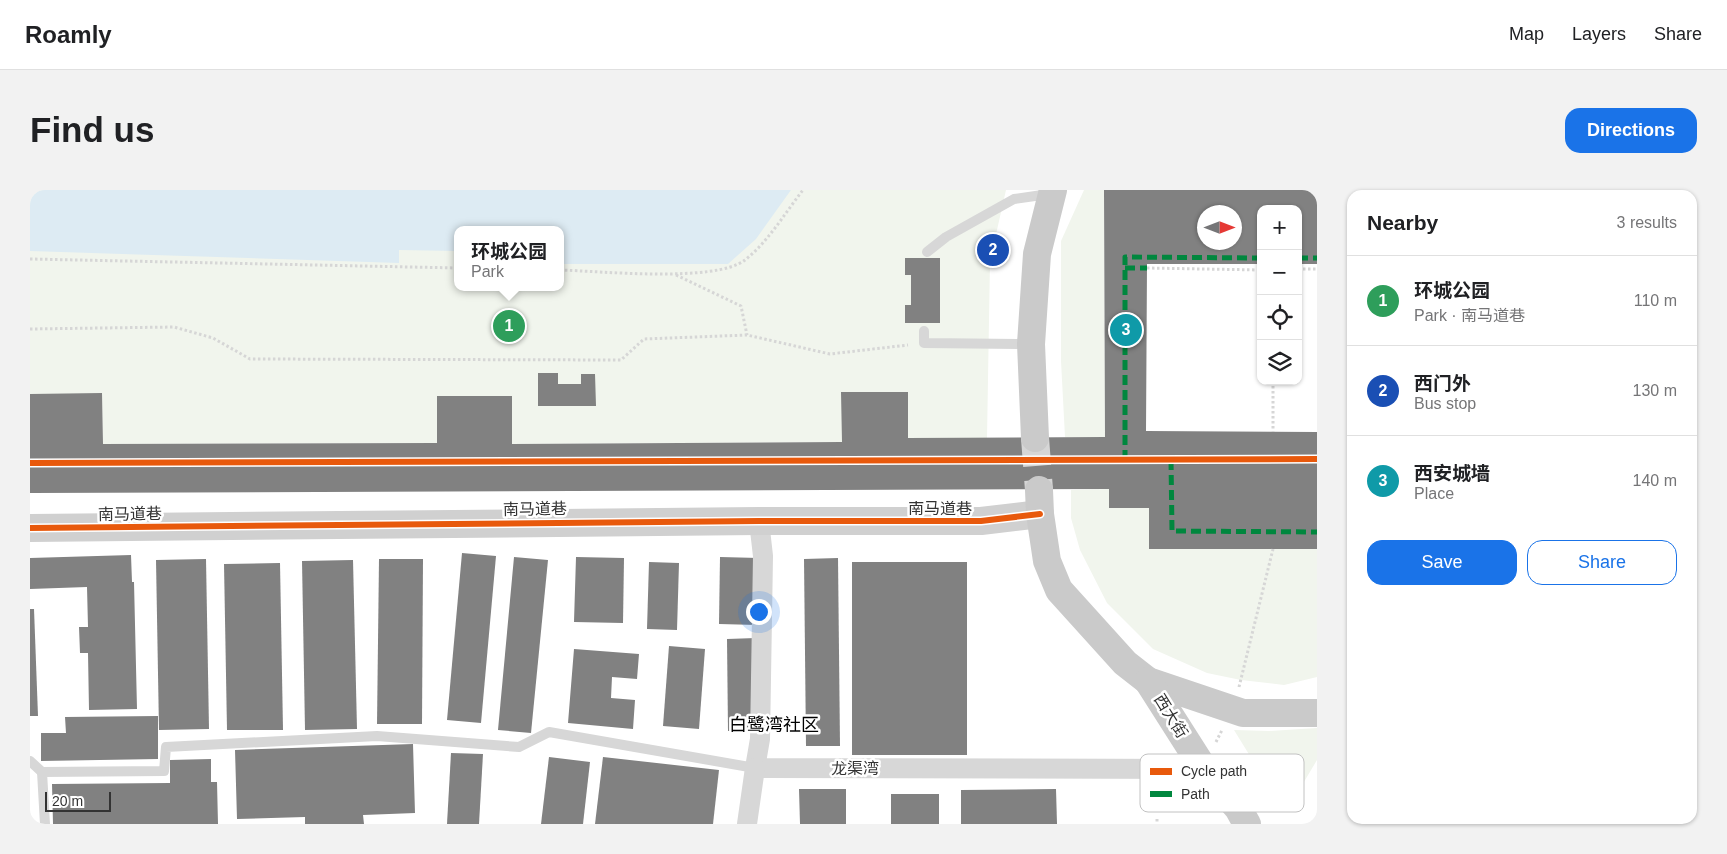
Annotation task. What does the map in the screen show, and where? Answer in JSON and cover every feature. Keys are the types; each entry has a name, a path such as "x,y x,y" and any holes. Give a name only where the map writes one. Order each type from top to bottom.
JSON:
{"main road":[{"path":"1036,438 1031,344 1037,254 1052,192"},
{"path":"1040,502 1047,561 1059,590 1125,663 1148,681 1243,713 1317,712"},
{"name":"西大街","path":"1148,681 1194,754"}],"street":[{"name":"南马道巷","path":"30,528 759,520 981,522 1040,502"},
{"path":"747,824 754,768 760,739 762,556 759,520"},
{"name":"龙渠湾","path":"754,768 1140,769"}],"lane":[{"path":"927,252 946,237 1014,199 1052,192"},
{"path":"924,331 924,343 1031,344"},
{"path":"30,761 42,772 164,771 166,748 377,736 519,747 549,732 754,768"},
{"path":"42,772 45,824"}],"path":[{"path":"564,270 674,274 724,270 744,261 770,233 803,190"},
{"path":"30,259 454,268"},
{"path":"1147,268 1257,270"},
{"path":"1302,269 1317,269"},
{"path":"674,274 741,306 747,335"},
{"path":"30,329 174,327 213,338 250,359 621,360 644,339 747,335 830,354 924,343"},
{"path":"1273,385 1273,432"},
{"path":"1241,680 1273,549"}],"shaded area":[{"path":"30,190 1006,190 990,261 987,438 908,438 908,392 842,392 842,442 512,444 511,396 437,396 437,443 103,444 102,394 30,394"},
{"path":"30,190 791,190 756,239 728,264 564,264 564,226 454,226 454,251 399,250 399,263 30,251"},
{"path":"1084,190 1104,190 1105,437 1065,437 1061,361 1061,241"},
{"path":"1109,489 1109,508 1149,508 1150,549 1317,549 1317,677 1284,685 1241,680 1207,673 1153,649 1107,603 1080,550 1071,518 1071,490"},
{"path":"1317,728 1317,760 1304,782 1304,754 1249,754 1234,730 1269,731"}],"building":[{"path":"1104,190 1317,190 1317,264 1302,264 1302,205 1257,205 1257,264 1147,264 1146,431 1317,432 1317,549 1149,549 1149,508 1109,508 1109,489 30,493 30,394 102,393 103,444 437,443 437,396 512,396 512,444 842,442 841,392 908,392 908,438 1105,437"},
{"path":"905,258 940,258 940,323 905,323 905,305 911,305 911,275 905,275"},
{"path":"538,373 558,373 558,384 581,384 581,374 595,374 596,406 538,406"},
{"path":"462,553 496,556 481,723 447,720"},
{"path":"131,555 132,582 134,582 137,709 89,710 88,653 80,653 79,627 88,627 87,587 30,589 30,558"},
{"path":"514,557 548,560 531,733 498,730"},
{"path":"576,557 624,558 623,623 574,622"},
{"path":"720,557 759,558 757,625 719,624"},
{"path":"838,558 840,746 806,746 804,559"},
{"path":"206,559 209,729 159,730 156,560"},
{"path":"379,559 423,559 422,724 377,724"},
{"path":"353,560 357,729 305,730 302,561"},
{"path":"649,562 679,563 677,630 647,629"},
{"path":"852,562 967,562 967,755 852,755"},
{"path":"280,563 283,730 227,730 224,564"},
{"path":"30,609 34,609 38,716 30,716"},
{"path":"756,638 757,731 728,731 727,639"},
{"path":"669,646 705,649 699,729 663,726"},
{"path":"574,649 639,654 637,679 612,677 611,698 635,700 633,729 568,723"},
{"path":"158,716 158,759 41,761 41,733 66,733 65,717"},
{"path":"413,744 415,813 363,815 364,824 305,824 305,817 237,819 235,750"},
{"path":"451,753 483,754 479,824 447,824"},
{"path":"549,757 590,762 583,824 541,824"},
{"path":"603,757 719,770 713,824 595,824"},
{"path":"211,759 211,782 217,782 218,824 53,824 52,784 170,783 170,760"},
{"path":"799,789 846,789 846,824 800,824"},
{"path":"1056,789 1057,824 961,824 961,790"},
{"path":"891,794 939,794 939,824 891,824"}],"tunnel":[{"path":"1035,438 1039,490"}],"marked path":[{"path":"1125,460 1125,257 1257,258"},
{"path":"1302,258 1317,258"},
{"path":"1125,268 1147,268"},
{"path":"1171,460 1172,531 1317,532"}],"cycle path":[{"path":"30,463 1317,459"},
{"path":"30,528 759,521 981,521 1040,514"}],"place":[{"name":"西门外","path":"993,250"},
{"name":"环城公园","path":"509,326"},
{"name":"西安城墙","path":"1126,330"}],"district":[{"name":"白鹭湾社区","path":"774,725"}]}
